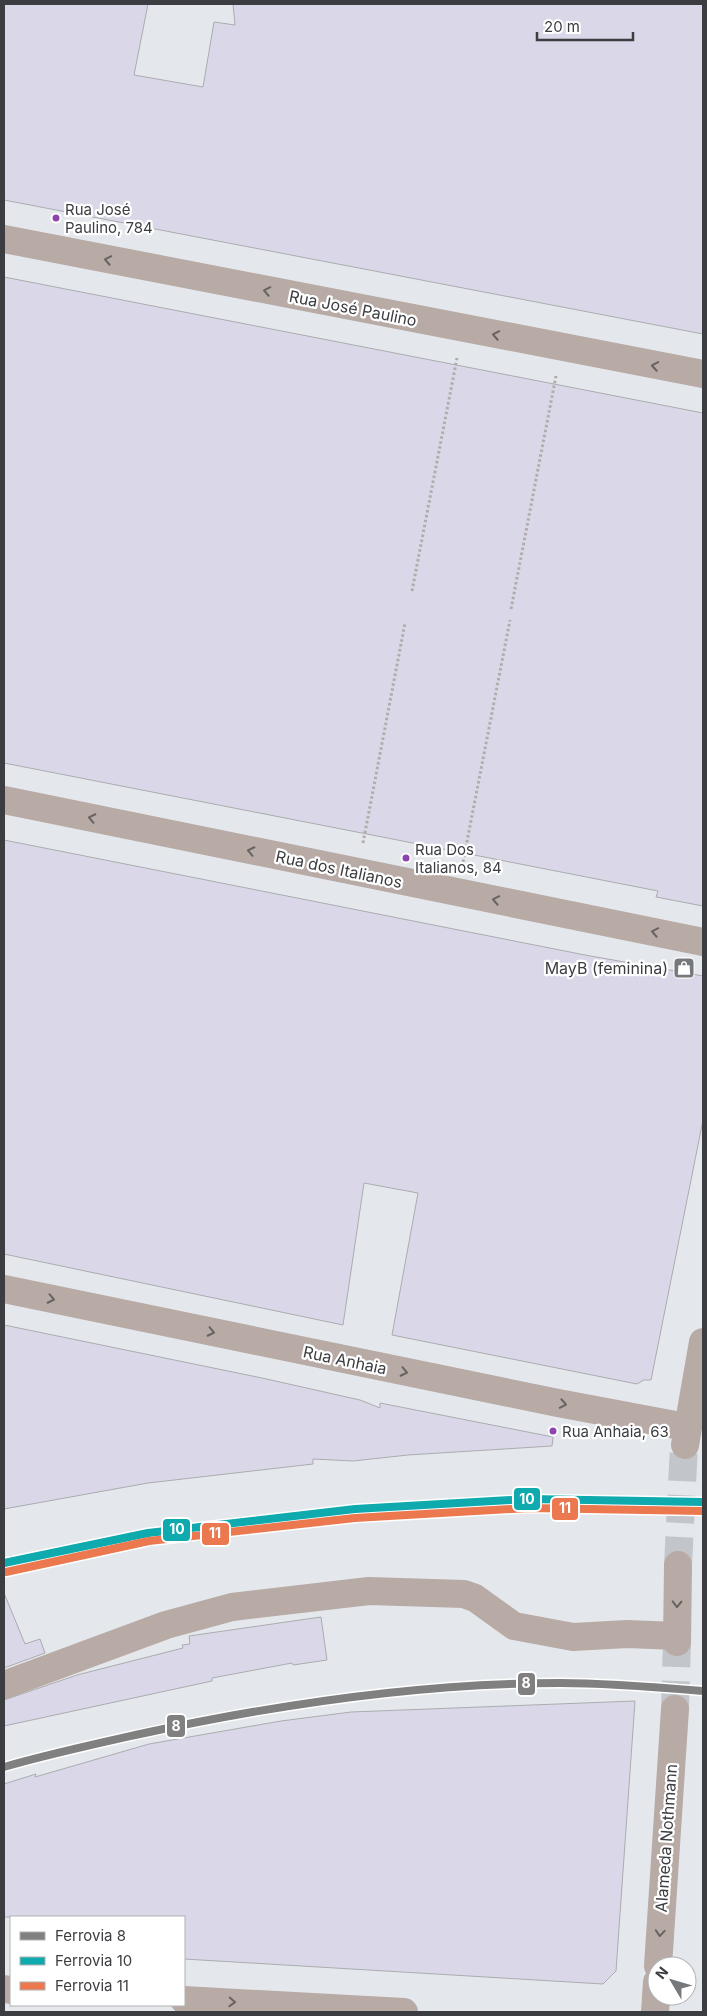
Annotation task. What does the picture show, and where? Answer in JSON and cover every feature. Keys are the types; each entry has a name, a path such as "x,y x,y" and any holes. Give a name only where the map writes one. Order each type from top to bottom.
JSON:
{"street":[{"name":"Rua José Paulino","path":"4,239 703,374"},
{"name":"Rua dos Italianos","path":"4,800 703,942"},
{"name":"Rua Anhaia","path":"4,1289 558,1403 686,1437 703,1342"},
{"path":"4,1685 166,1625 232,1607 368,1592 464,1594 475,1598 514,1626 573,1637 627,1634 677,1639 678,1565"},
{"name":"Alameda Nothmann","path":"659,1956 675,1709"},
{"path":"185,2000 404,2012"}],"path":[{"path":"412,591 463,329"},
{"path":"511,609 561,348"},
{"path":"458,893 510,620"},
{"path":"357,873 406,623"}],"building":[{"path":"4,4 148,4 134,75 203,87 214,22 235,25 233,4 703,4 703,334 4,200"},
{"path":"4,277 703,413 703,906 656,897 658,891 4,763"},
{"path":"4,840 585,955 703,976 703,1120 651,1380 644,1380 637,1384 392,1335 418,1193 364,1183 343,1325 4,1254"},
{"path":"4,1325 262,1378 360,1400 380,1408 380,1403 553,1437 552,1446 408,1455 353,1461 313,1459 313,1464 148,1483 4,1509"},
{"path":"4,1593 25,1644 40,1639 45,1653 4,1668"},
{"path":"321,1617 327,1660 293,1665 292,1663 212,1678 212,1681 4,1726 4,1700 77,1675 183,1648 182,1645 190,1644 189,1636"},
{"path":"635,1701 616,1971 603,1984 185,1959 185,1916 4,1917 4,1784 149,1744 281,1721 351,1712"}],"tunnel":[{"path":"678,1565 684,1446"},
{"path":"675,1709 677,1642"}],"rail line":[{"name":"10","path":"4,1563 148,1533 355,1509 529,1499 703,1502"},
{"name":"11","path":"6,1572 149,1541 355,1518 529,1508 703,1511"},
{"name":"8","path":"4,1767 72,1749 244,1713 401,1691 507,1684 560,1683 613,1684 703,1691"}],"place":[{"name":"Rua José Paulino, 784","path":"56,218"},
{"name":"Rua Dos Italianos, 84","path":"406,858"},
{"name":"MayB (feminina)","path":"684,968"},
{"name":"Rua Anhaia, 63","path":"553,1431"}]}
